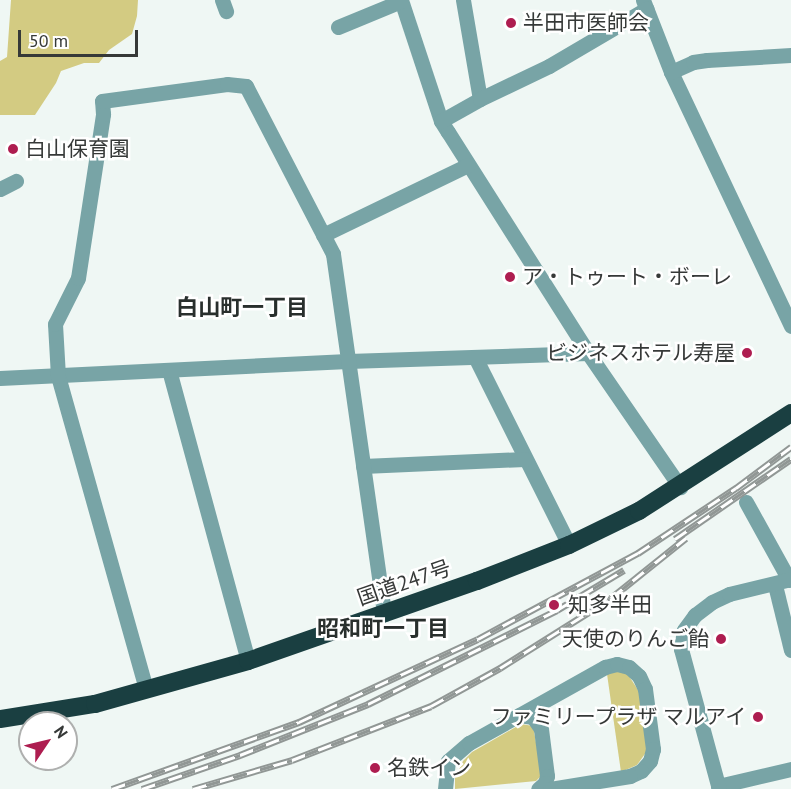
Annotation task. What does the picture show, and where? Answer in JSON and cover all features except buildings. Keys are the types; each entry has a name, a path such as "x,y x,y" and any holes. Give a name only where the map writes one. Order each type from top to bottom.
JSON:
{"highway":[{"name":"国道247号","path":"0,719 95,704 248,661 384,614 568,545 639,511 680,487 791,413"}],"street":[{"path":"463,0 480,99"},
{"path":"338,27 401,1 441,121 588,353 680,487"},
{"path":"441,121 480,99 549,66 644,5 671,72 791,326"},
{"path":"671,72 693,62 707,60 791,55"},
{"path":"147,689 58,376 55,324 78,278 103,114 102,101 227,84 246,86 333,254 384,614"},
{"path":"323,235 468,165"},
{"path":"0,189 16,182"},
{"path":"0,378 348,361 588,353"},
{"path":"475,357 568,545"},
{"path":"169,370 248,661"},
{"path":"363,466 525,459"},
{"path":"746,502 785,581 791,650"},
{"path":"785,581 729,594 712,602 695,615 684,630 681,649 718,788 791,769"},
{"path":"445,789 448,761 458,752 605,667 617,664 629,667 639,676 645,689 653,749 650,761 641,771 630,777 550,789"},
{"path":"519,715 533,717 541,729 547,776 545,783 538,789"}],"shaded area":[{"path":"11,0 138,0 137,16 132,34 109,50 99,63 84,63 61,71 56,83 35,115 0,115 0,61 7,57"},
{"path":"616,670 627,673 640,693 647,751 637,765 621,772 607,674"},
{"path":"521,724 533,726 542,775 536,781 455,789 455,778 463,761 472,752"}],"railway":[{"path":"112,789 299,722 478,639 638,553 736,488 791,447"},
{"path":"675,539 791,459"},
{"path":"193,789 292,760 431,706 500,668 611,598 686,538"},
{"path":"142,789 240,755 368,704 557,610 624,570"}],"place":[{"name":"半田市医師会","path":"511,23"},
{"name":"白山保育園","path":"13,149"},
{"name":"ア・トゥート・ボーレ","path":"510,277"},
{"name":"ビジネスホテル寿屋","path":"747,353"},
{"name":"知多半田","path":"554,605"},
{"name":"天使のりんご飴","path":"721,639"},
{"name":"ファミリープラザ マルアイ","path":"758,717"},
{"name":"名鉄イン","path":"375,768"}],"district":[{"name":"白山町一丁目","path":"242,308"},
{"name":"昭和町一丁目","path":"383,629"}]}
